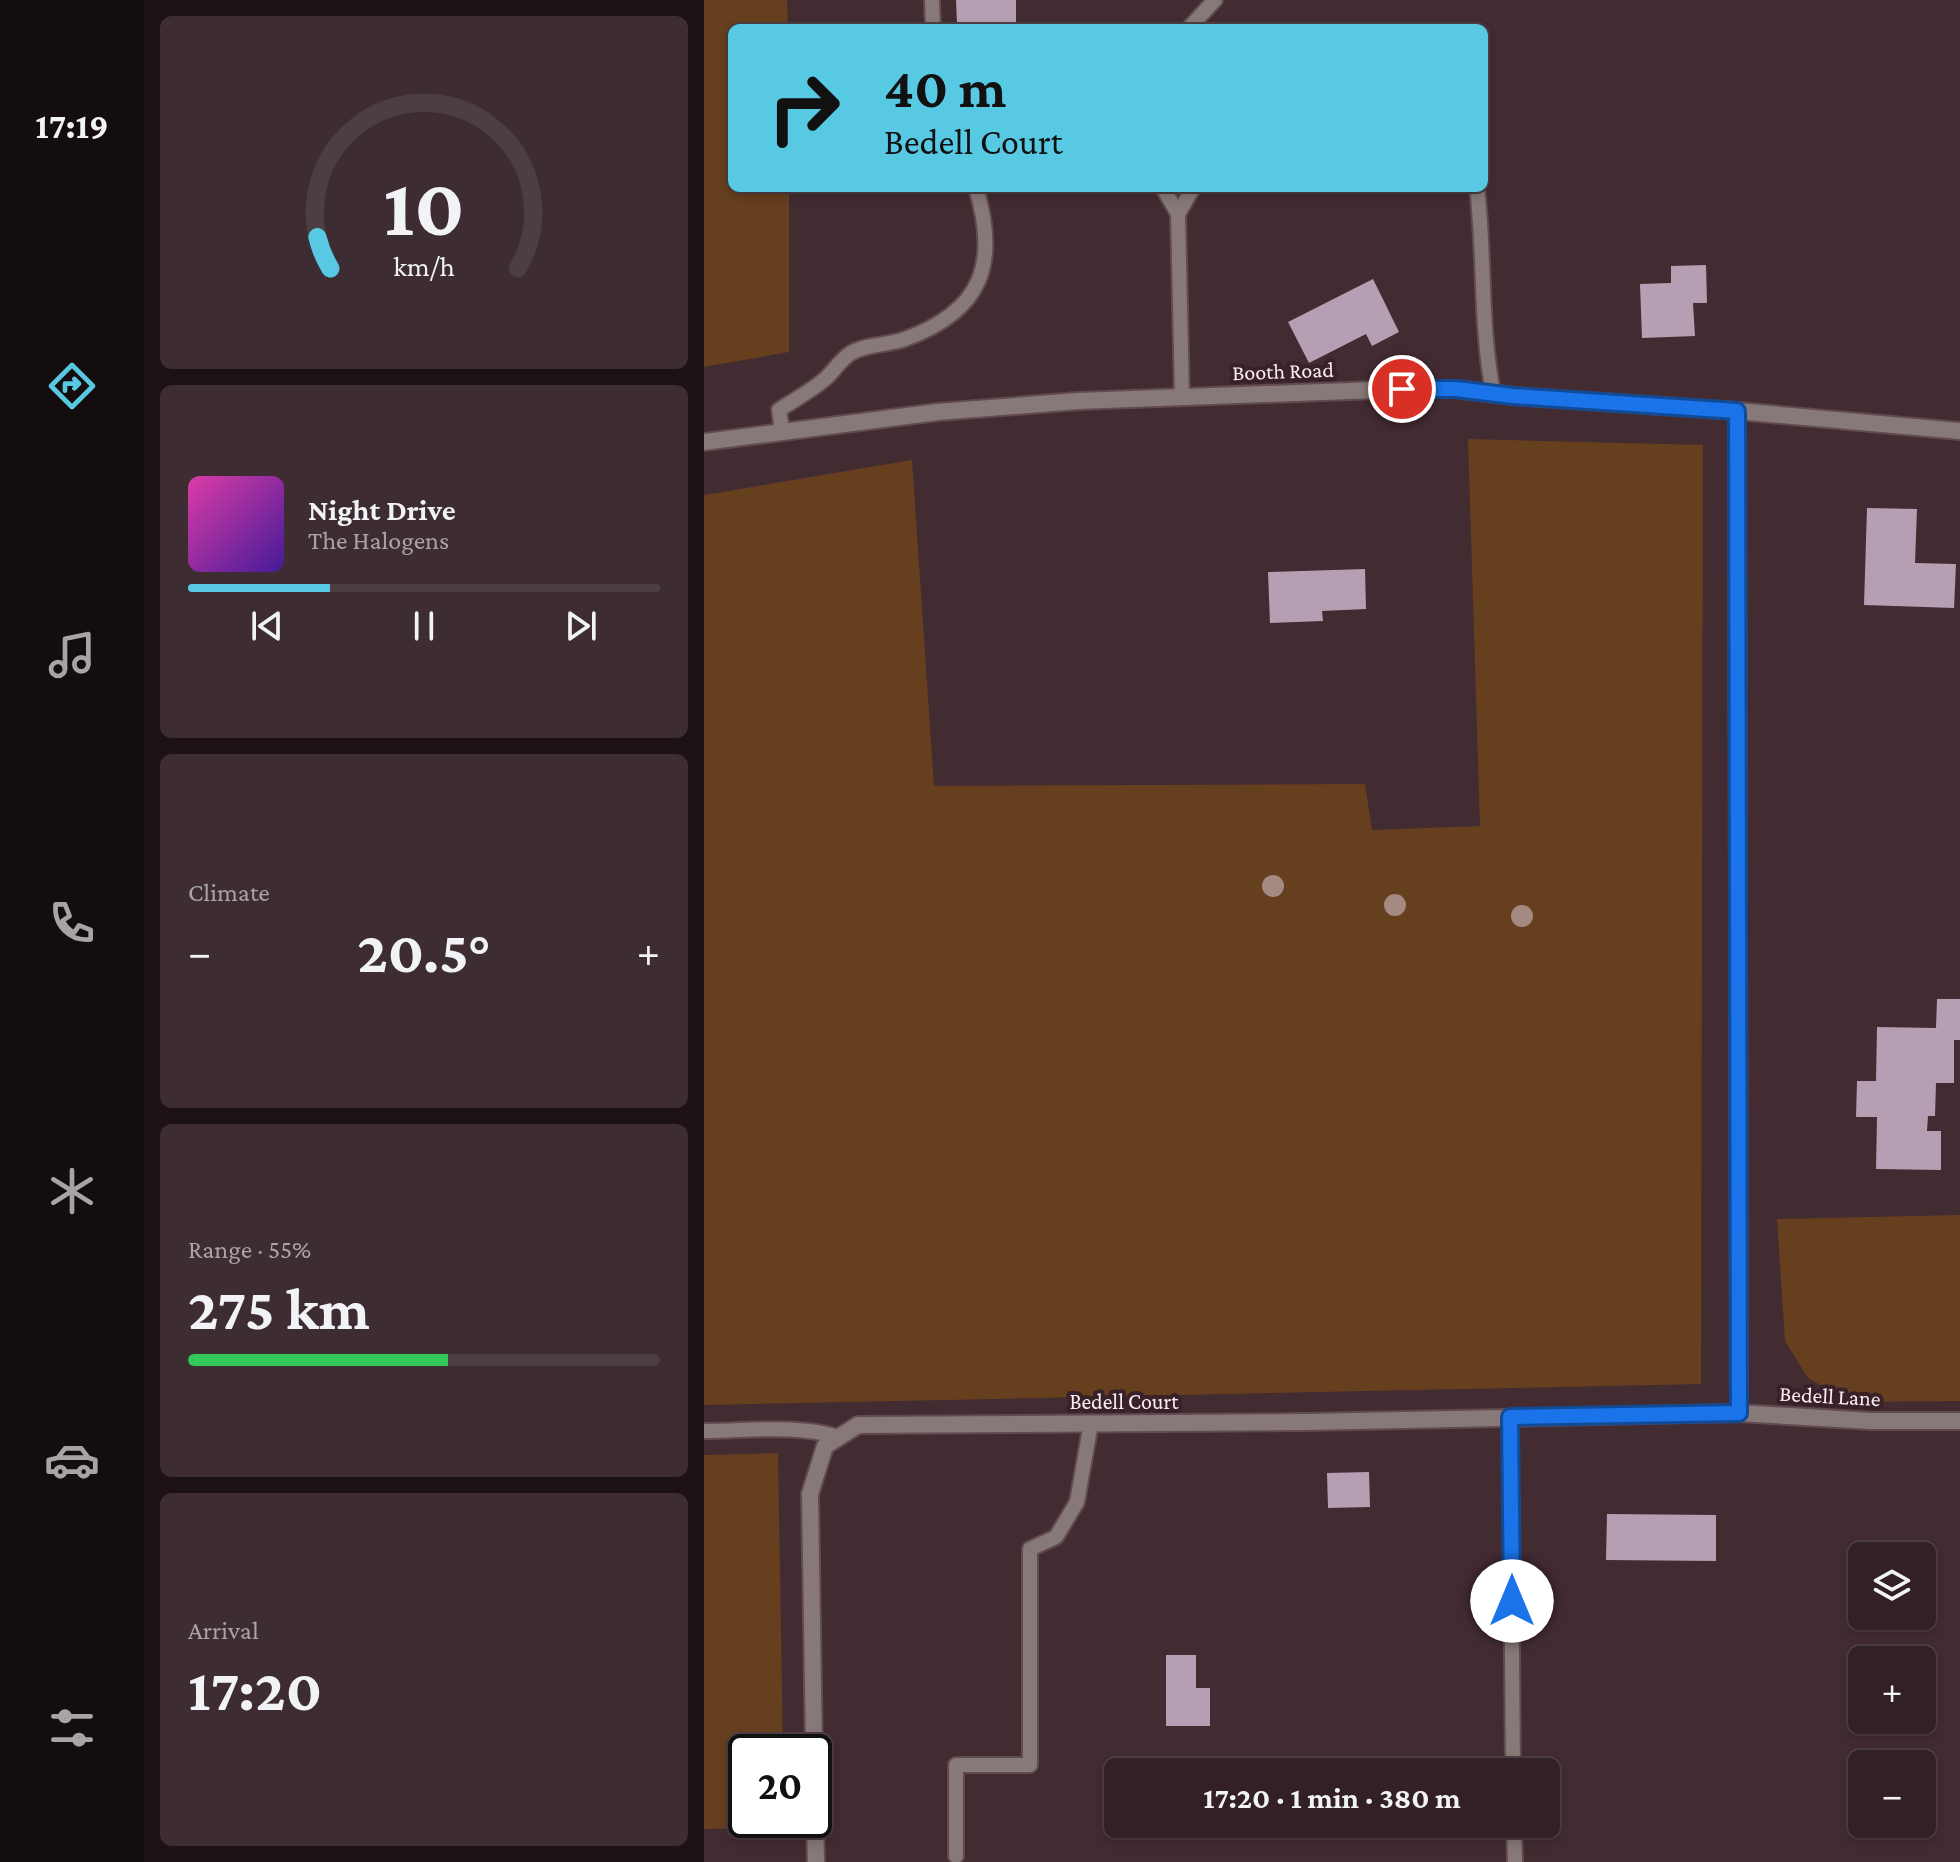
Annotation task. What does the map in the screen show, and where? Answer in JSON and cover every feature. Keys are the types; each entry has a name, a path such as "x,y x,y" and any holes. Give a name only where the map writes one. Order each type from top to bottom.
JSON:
{"street":[{"name":"Booth Road","path":"704,442 938,412 1182,397 1402,389 1493,392 1960,431"},
{"path":"1737,411 1739,1413"},
{"name":"Bedell Court","path":"839,1437 858,1425 1739,1413"},
{"name":"Bedell Lane","path":"1739,1413 1871,1421 1960,1421"},
{"path":"814,1734 810,1494 825,1446 839,1437"},
{"path":"815,1838 816,1862"}],"lane":[{"path":"932,0 933,24"},
{"path":"1193,24 1215,0"},
{"path":"782,430 779,410 823,381 852,352 903,340 938,325 965,304 984,272 983,211 977,192"},
{"path":"1165,192 1178,214 1182,397"},
{"path":"1178,214 1191,192"},
{"path":"1477,192 1485,353 1493,392"},
{"path":"1510,1417 1513,1758"},
{"path":"956,1856 956,1765 1030,1765 1030,1549 1056,1537 1077,1502 1091,1423"},
{"path":"704,1431 802,1430 839,1437"},
{"path":"1514,1838 1515,1862"}],"shaded area":[{"path":"704,0 787,0 788,24 728,24 728,192 789,192 789,352 704,367"},
{"path":"1468,439 1703,445 1701,1384 704,1405 704,495 912,460 934,786 1365,784 1372,830 1480,826"},
{"path":"1960,1215 1960,1401 1850,1402 1808,1378 1785,1341 1777,1219"},
{"path":"778,1453 783,1734 728,1734 728,1829 704,1829 704,1455"}],"building":[{"path":"956,0 1016,0 1016,23 957,24"},
{"path":"1706,265 1707,303 1693,303 1695,336 1642,338 1640,284 1671,283 1671,266"},
{"path":"1373,279 1399,332 1372,346 1366,334 1309,363 1288,322"},
{"path":"1867,508 1917,509 1915,563 1956,564 1954,608 1864,605"},
{"path":"1365,569 1366,609 1322,611 1323,621 1270,623 1268,572"},
{"path":"1937,999 1960,999 1960,1040 1954,1040 1954,1083 1936,1083 1935,1116 1928,1116 1927,1131 1941,1131 1941,1170 1876,1169 1877,1117 1856,1117 1857,1081 1876,1081 1877,1027 1936,1028"},
{"path":"1369,1472 1370,1507 1328,1508 1327,1473"},
{"path":"1607,1514 1716,1515 1716,1561 1606,1560"},
{"path":"1166,1655 1196,1655 1196,1688 1210,1688 1210,1726 1166,1726"}],"route":[{"path":"1402,389 1456,389 1513,396 1737,411 1739,1413 1510,1417 1512,1601"}]}
